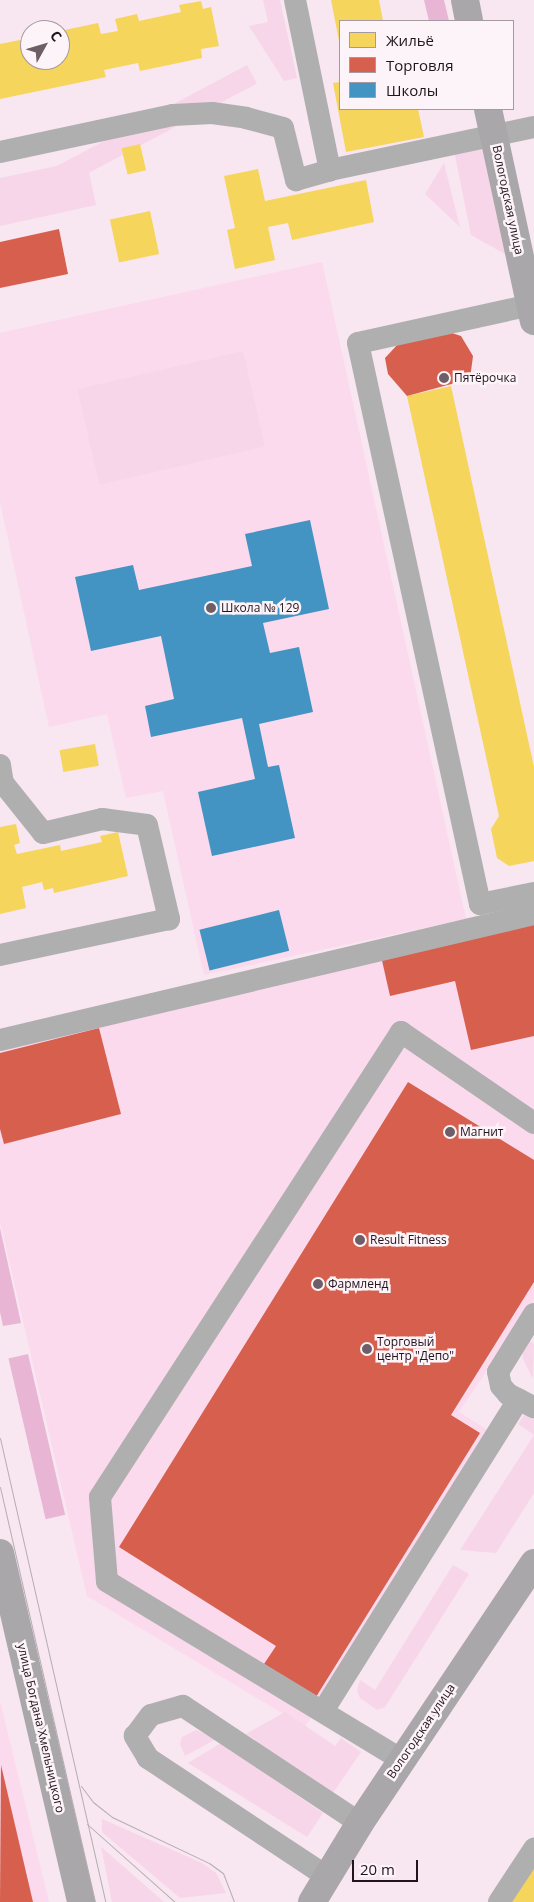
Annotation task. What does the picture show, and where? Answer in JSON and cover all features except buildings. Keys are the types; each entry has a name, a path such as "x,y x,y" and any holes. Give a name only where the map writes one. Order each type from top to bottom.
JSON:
{"main road":[{"path":"465,0 469,20"},
{"name":"Вологодская улица","path":"488,110 532,313"},
{"name":"улица Богдана Хмельницкого","path":"0,1553 81,1902"},
{"name":"Вологодская улица","path":"312,1902 326,1876 360,1823 534,1564"}],"lane":[{"path":"295,0 330,170"},
{"path":"0,152 173,115 212,113 246,118 283,128 296,180 330,170 534,127"},
{"path":"532,313 358,343 480,904 534,893"},
{"path":"0,766 3,783 43,833 102,819 147,825 169,919 0,955"},
{"path":"0,1040 534,914"},
{"path":"402,1760 107,1581 100,1498 401,1032 534,1123"},
{"path":"323,1711 527,1403 501,1386 498,1372 534,1314"},
{"path":"326,1876 148,1758 135,1736 151,1715 183,1706 360,1823"},
{"path":"499,1902 534,1849"}],"shaded area":[{"path":"263,0 280,0 297,78 284,81 249,26 268,22"},
{"path":"424,0 444,0 449,20 429,20"},
{"path":"247,65 257,84 34,202 24,183"},
{"path":"490,143 514,259 471,235 454,150"},
{"path":"81,161 88,168 96,205 0,226 0,178"},
{"path":"444,163 460,227 425,194"},
{"name":"Школа № 129","path":"322,262 466,919 204,975 163,791 126,798 107,714 49,727 0,502 0,333"},
{"path":"243,351 265,446 99,485 77,389"},
{"path":"534,920 534,1300 459,1412 489,1431 305,1727 87,1596 0,1222 0,1045"},
{"path":"0,1228 21,1323 3,1326 0,1312"},
{"path":"529,1340 534,1344 533,1379 523,1359 522,1350"},
{"path":"28,1354 65,1515 46,1519 9,1358"},
{"path":"526,1412 534,1417 534,1435 518,1424"},
{"path":"534,1435 534,1493 496,1553 460,1550"},
{"path":"453,1565 469,1574 385,1707 377,1710 360,1698 357,1691 360,1680 375,1690"},
{"path":"0,1701 49,1902 0,1902"},
{"path":"285,1712 335,1746 341,1738 361,1752 333,1793 246,1734"},
{"path":"196,1730 216,1739 185,1756 180,1744 182,1737"},
{"path":"221,1743 323,1813 307,1837 188,1763"},
{"path":"102,1819 202,1863 216,1873 226,1893 180,1898 102,1832"},
{"path":"101,1847 164,1902 112,1902"}],"tram line":[{"path":"0,1438 105,1902"},
{"path":"0,1487 95,1902"},
{"path":"81,1786 93,1802 112,1817 209,1863 223,1873 234,1902"},
{"path":"87,1824 175,1902"}],"place":[{"name":"Пятёрочка","path":"444,378"},
{"name":"Школа № 129","path":"211,608"},
{"name":"Магнит","path":"450,1132"},
{"name":"Result Fitness","path":"360,1240"},
{"name":"Фармленд","path":"318,1284"},
{"name":"Торговый центр \"Депо\"","path":"367,1349"}]}
